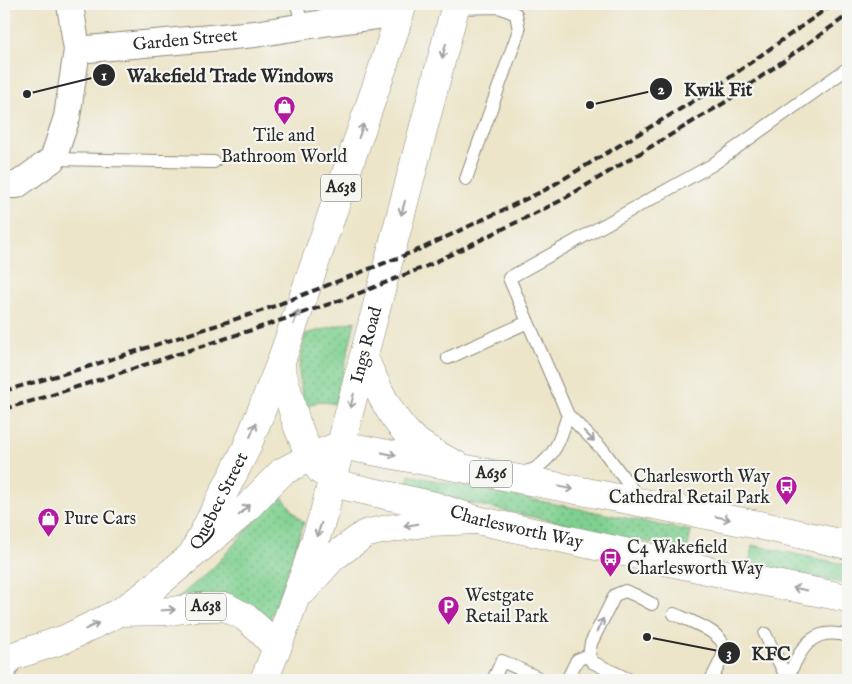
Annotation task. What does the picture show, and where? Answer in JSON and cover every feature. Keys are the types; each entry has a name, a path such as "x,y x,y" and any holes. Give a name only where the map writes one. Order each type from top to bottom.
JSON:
{"main road":[{"name":"Ings Road","path":"264,680 294,601 324,513 456,6"},
{"name":"A638","path":"280,364 402,8"},
{"path":"364,358 382,397 399,424 413,438 430,450 462,468"},
{"path":"280,364 296,422 310,457 332,483"},
{"name":"Quebec Street","path":"12,656 65,639 120,612 143,596 194,553 246,449 280,364"},
{"path":"310,457 341,445"},
{"name":"A636","path":"341,445 760,525 848,545"},
{"name":"A638","path":"194,553 239,516 282,472 310,457"},
{"name":"Charlesworth Way","path":"332,483 435,506 477,520 739,577 848,598"},
{"path":"294,601 332,558 365,534 377,530 429,522 477,520"},
{"name":"Quebec Street","path":"120,612 226,607 245,617 277,648"}],"street":[{"path":"4,185 17,185 52,160 67,116 77,50 70,4"},
{"name":"Garden Street","path":"77,50 255,34 300,15 402,8"}],"lane":[{"path":"456,6 499,7 516,14 519,30 466,179"},
{"path":"641,502 603,450 568,415 509,278 712,165 848,68"},
{"path":"52,160 214,162"},
{"path":"448,358 528,322"},
{"path":"508,477 536,469 551,456 560,440 568,415"},
{"path":"630,680 592,662 589,654 591,643 615,595 624,591 652,604"},
{"path":"674,614 718,636 724,644 725,651 711,680"},
{"path":"766,634 786,680"},
{"path":"786,680 805,644 815,637 826,634 848,636"},
{"path":"567,680 577,660 589,654"},
{"path":"6,680 12,656"},
{"path":"493,680 502,661 543,680"}],"green space":[{"path":"355,321 336,404 319,401 305,408 300,385 299,368 305,334"},
{"path":"409,475 691,531 687,551 406,489"},
{"path":"279,494 304,522 269,621 173,602 213,568"},
{"path":"752,545 848,565 848,584 749,565"}],"railway":[{"path":"4,391 87,367 264,310 423,248 545,190 712,90 833,4"},
{"path":"4,409 347,298 427,266 560,201 724,103 848,15"}],"place":[{"name":"Wakefield Trade Windows","path":"27,94"},
{"name":"Kwik Fit","path":"590,105"},
{"name":"Tile and Bathroom World","path":"284,125"},
{"name":"Charlesworth Way Cathedral Retail Park","path":"786,506"},
{"name":"Pure Cars","path":"48,538"},
{"name":"C4 Wakefield Charlesworth Way","path":"611,577"},
{"name":"Westgate Retail Park","path":"449,625"},
{"name":"KFC","path":"647,637"}]}
